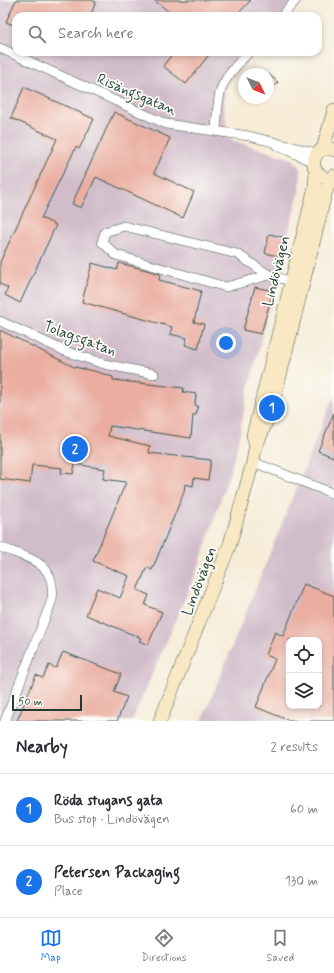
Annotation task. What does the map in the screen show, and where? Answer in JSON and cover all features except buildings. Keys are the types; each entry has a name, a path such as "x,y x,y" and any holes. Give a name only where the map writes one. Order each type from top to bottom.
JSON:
{"main road":[{"name":"Lindövägen","path":"160,721 228,550 254,462 255,449 272,408 314,187 334,110"},
{"path":"321,157 324,177 334,176"},
{"name":"Lindövägen","path":"296,283 326,191 334,176"}],"street":[{"path":"286,12 296,0"},
{"name":"Risängsgatan","path":"0,48 12,53"},
{"name":"Risängsgatan","path":"17,56 166,124 191,129 216,130 269,142 290,145 321,157"},
{"path":"216,130 219,92 224,79 245,56"},
{"path":"269,275 226,287 116,255 102,242 105,232 124,226 237,254 269,275 296,283"},
{"name":"Tolagsgatan","path":"0,321 65,351 104,364 154,374"},
{"path":"254,462 334,494"},
{"path":"0,547 42,564 50,574 53,587 49,607 5,721"}],"shaded area":[{"path":"0,0 300,0 302,3 293,12 12,12 12,56 252,56 242,68 238,68 238,72 225,87 224,107 228,139 292,159 301,168 300,188 248,391 235,456 199,566 132,721 0,721"},
{"path":"334,395 334,721 202,721"}],"place":[{"name":"Röda stugans gata","path":"272,408"},
{"name":"Petersen Packaging","path":"75,449"}]}
